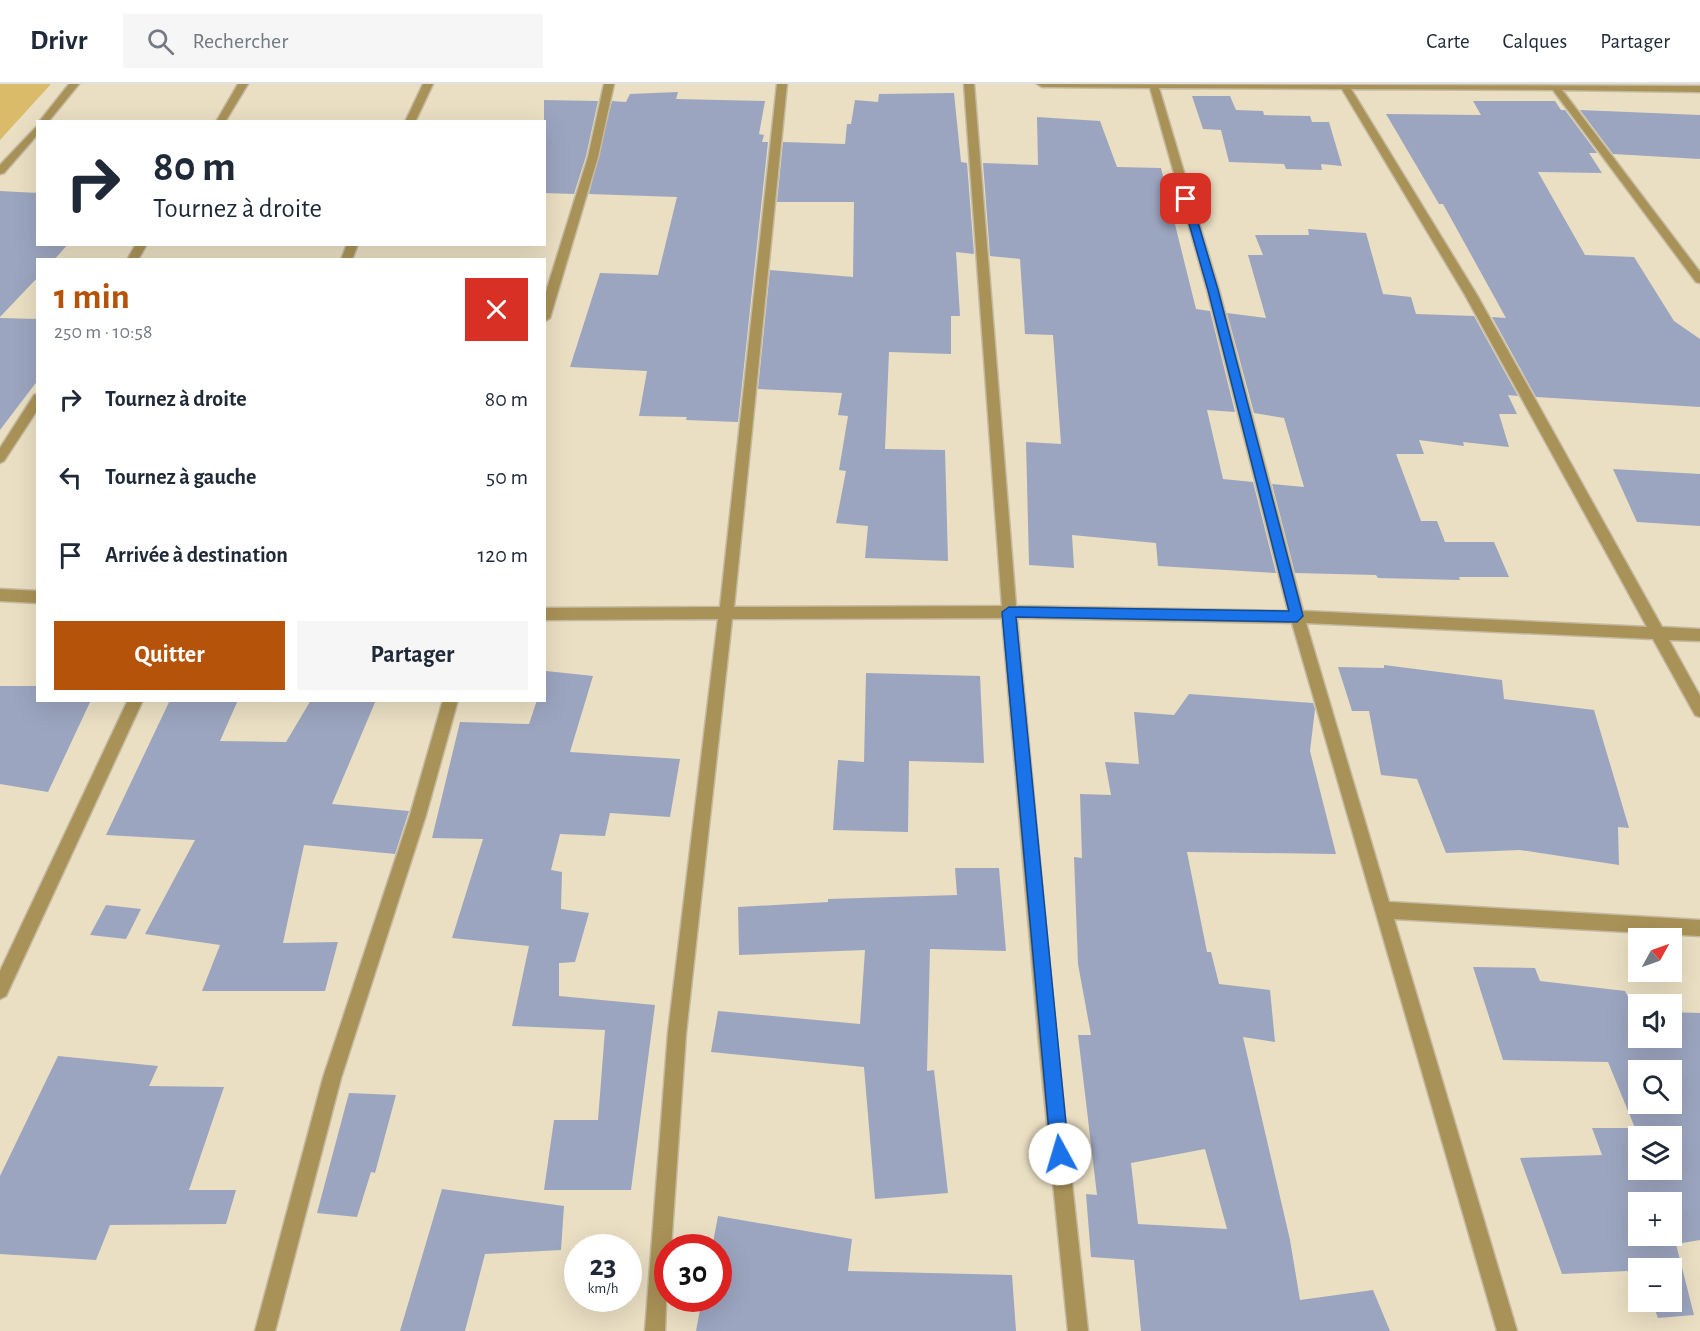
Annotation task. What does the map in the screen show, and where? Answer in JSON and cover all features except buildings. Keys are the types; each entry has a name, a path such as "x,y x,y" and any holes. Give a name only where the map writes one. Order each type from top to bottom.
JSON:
{"street":[{"path":"45,120 75,84"},
{"path":"221,120 243,84"},
{"path":"411,120 428,84"},
{"path":"546,311 593,157 609,84"},
{"path":"655,1331 677,1033 726,613 782,84"},
{"path":"969,84 1009,612 1048,1044 1078,1331"},
{"path":"1042,84 1554,85 1700,89"},
{"path":"1153,85 1213,290 1297,616 1507,1331"},
{"path":"1554,85 1700,280"},
{"path":"1345,86 1471,295 1700,710"},
{"path":"0,171 36,130"},
{"path":"0,458 36,401"},
{"path":"0,595 36,597"},
{"path":"546,614 1009,612 1297,616 1660,635 1700,635"},
{"path":"0,990 135,702"},
{"path":"265,1331 332,1077 418,815 450,702"},
{"path":"1383,910 1700,928"}],"shaded area":[{"path":"0,84 51,84 0,140"}],"route":[{"path":"1060,1154 1009,612 1297,616 1213,290 1186,199"}]}
